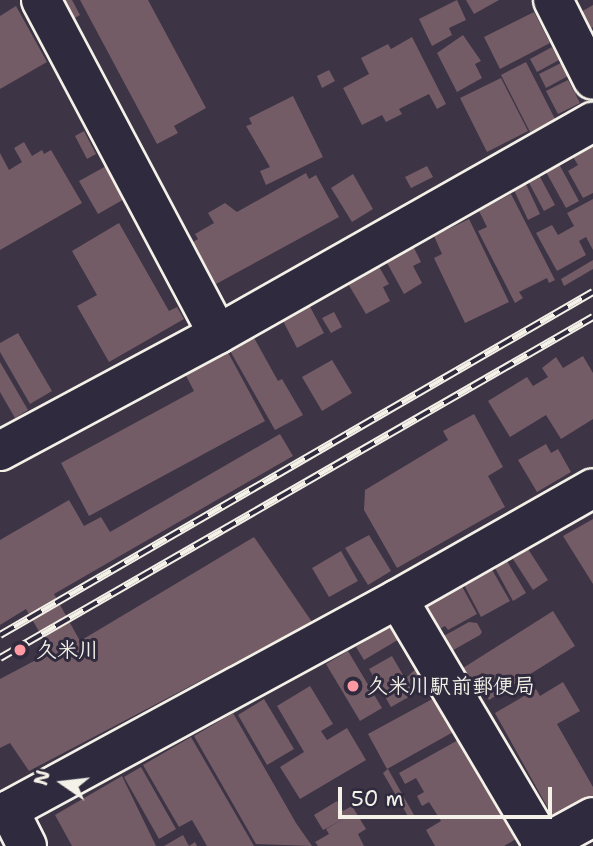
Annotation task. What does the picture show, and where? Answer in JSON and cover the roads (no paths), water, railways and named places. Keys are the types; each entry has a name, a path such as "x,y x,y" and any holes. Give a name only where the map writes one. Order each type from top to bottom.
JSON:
{"street":[{"path":"41,0 218,334"},
{"path":"553,0 593,80"},
{"path":"0,451 218,334 593,122"},
{"path":"27,846 5,811 398,600 593,488"},
{"path":"398,600 542,845 593,817"}],"railway":[{"path":"0,635 593,292"},
{"path":"0,658 593,317"}],"place":[{"name":"久米川","path":"20,650"},
{"name":"久米川駅前郵便局","path":"353,686"}]}
